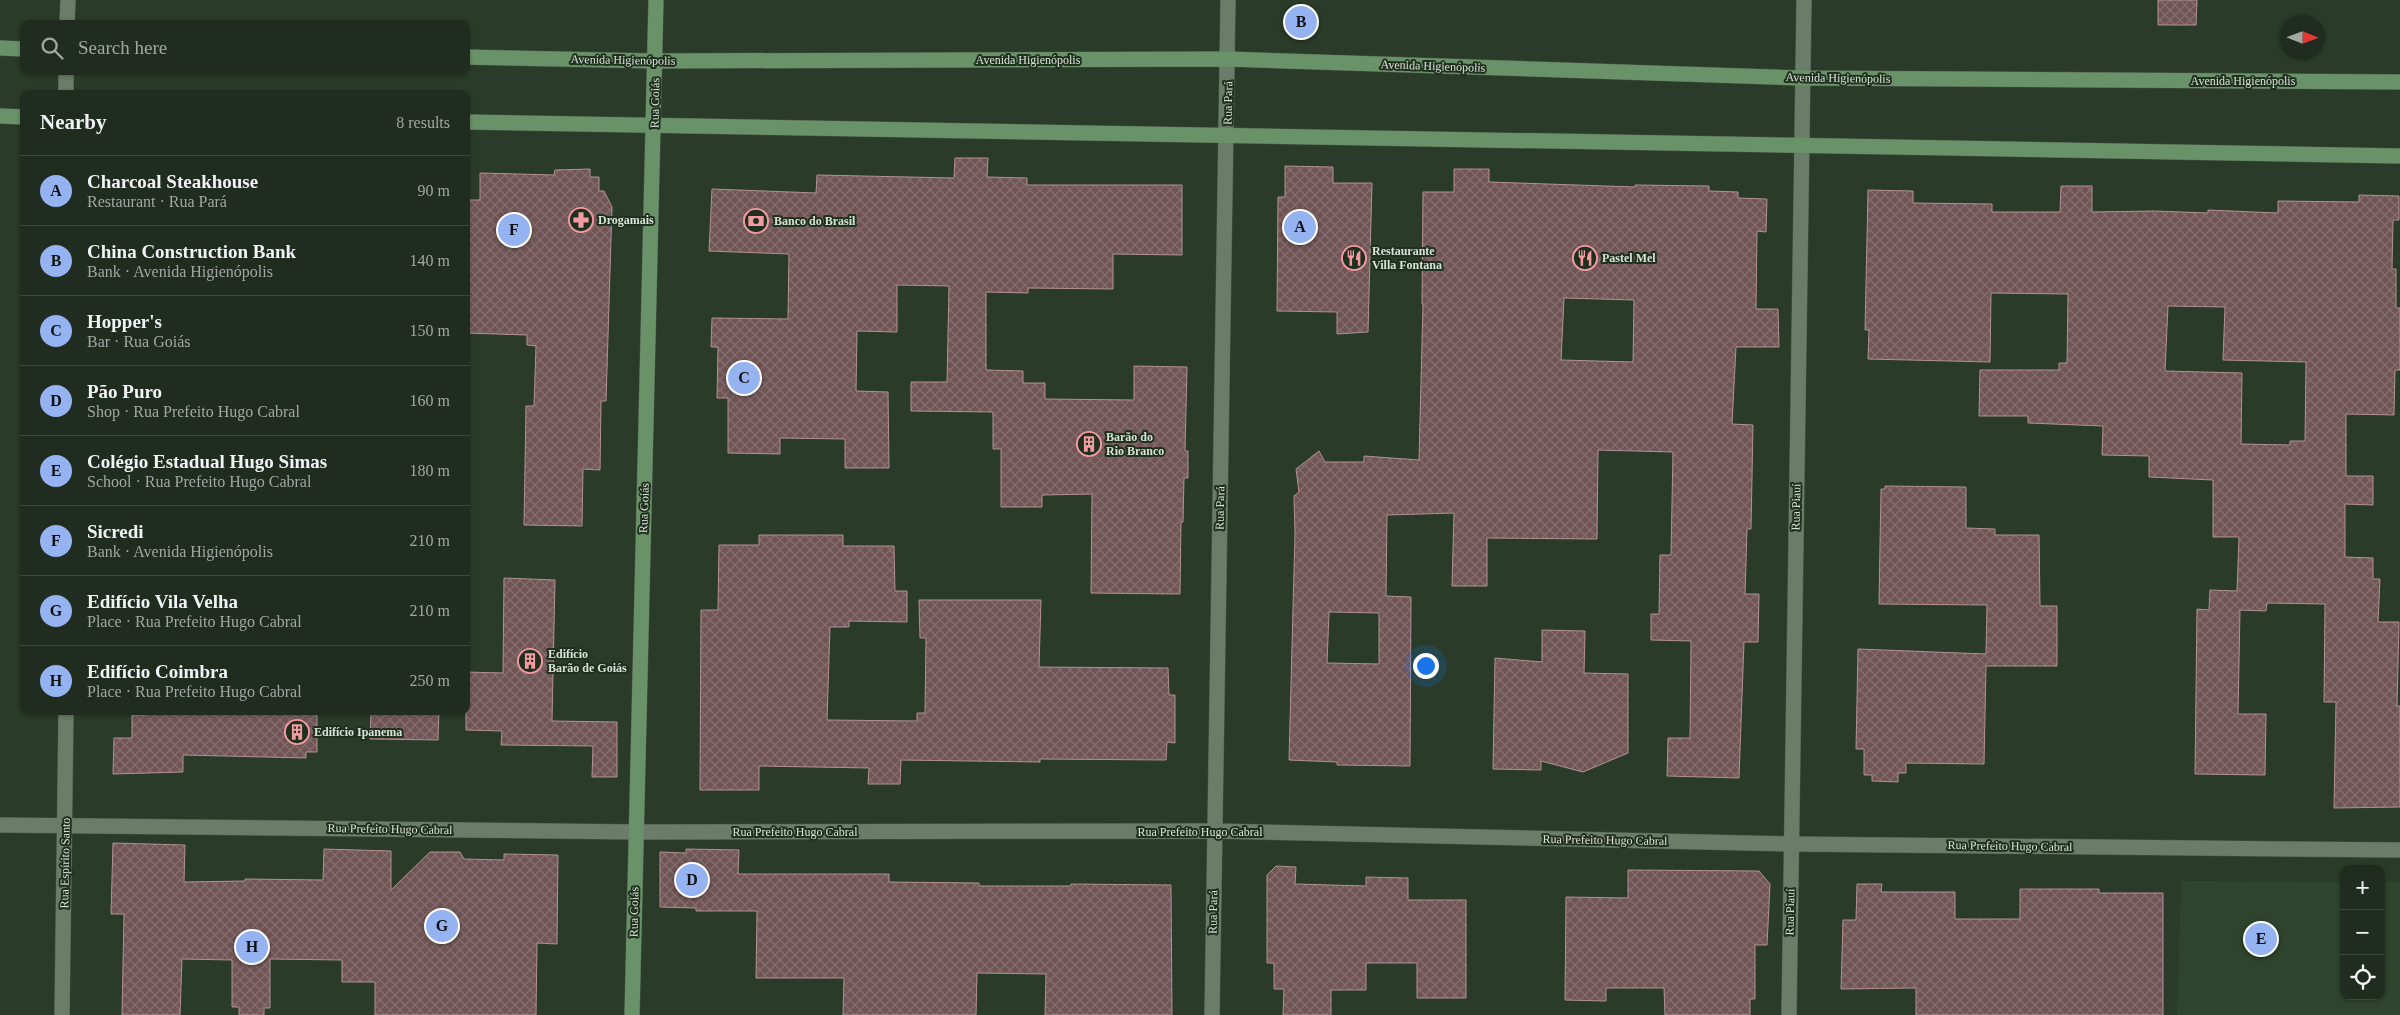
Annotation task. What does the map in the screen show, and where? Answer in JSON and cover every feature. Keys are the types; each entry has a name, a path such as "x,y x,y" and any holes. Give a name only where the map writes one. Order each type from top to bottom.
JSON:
{"main road":[{"name":"Rua Goiás","path":"632,1015 656,0"},
{"path":"0,48 20,48"},
{"name":"Avenida Higienópolis","path":"470,57 656,61 1228,59 1802,78 2400,82"},
{"path":"0,116 20,116"},
{"path":"470,122 2400,156"}],"street":[{"path":"67,20 68,0"},
{"name":"Rua Pará","path":"1212,1015 1228,0"},
{"name":"Rua Piauí","path":"1789,1015 1804,0"},
{"path":"66,75 66,90"},
{"name":"Rua Espírito Santo","path":"62,1015 66,715"},
{"name":"Rua Prefeito Hugo Cabral","path":"0,825 636,832 1214,831 1791,844 2400,850"}],"shaded area":[{"path":"2181,881 2340,882 2340,1000 2385,1000 2385,882 2400,882 2400,1015 2177,1015"}],"building":[{"path":"2158,0 2197,0 2196,25 2158,25"},
{"path":"955,158 988,158 987,177 1027,178 1027,185 1182,185 1182,255 1113,254 1113,289 1028,288 1028,293 986,292 986,370 1023,371 1023,383 1045,383 1045,399 1134,400 1134,366 1187,367 1185,451 1188,451 1188,478 1184,478 1180,594 1091,593 1092,494 1042,495 1042,507 1001,507 1001,449 993,449 993,412 911,411 911,382 947,382 949,286 897,285 897,332 857,331 856,391 888,392 889,468 845,468 845,439 780,438 780,454 728,453 728,398 717,398 718,347 711,347 712,318 788,319 789,254 709,251 712,189 816,193 817,175 954,178"},
{"path":"1285,166 1333,167 1333,183 1372,183 1368,332 1337,334 1337,312 1277,311 1278,197 1285,197"},
{"path":"590,169 590,177 599,177 599,191 604,191 612,207 606,401 601,401 600,470 583,469 582,526 524,525 526,406 534,406 536,346 527,345 527,335 470,333 470,200 480,200 480,173 554,175 555,170"},
{"path":"1454,169 1489,169 1489,182 1635,187 1635,185 1709,186 1709,191 1738,192 1738,198 1767,199 1766,232 1757,231 1756,309 1778,309 1779,347 1736,347 1732,424 1753,425 1751,529 1747,529 1745,594 1759,594 1758,642 1744,642 1739,778 1667,776 1668,738 1690,738 1691,641 1651,640 1651,614 1659,614 1660,555 1671,555 1673,452 1598,450 1597,539 1487,538 1487,586 1452,586 1454,513 1387,515 1386,596 1411,597 1410,766 1337,765 1337,762 1289,760 1295,533 1294,496 1299,492 1296,469 1319,451 1325,462 1364,462 1364,456 1419,460 1423,304 1423,192 1454,192","holes":["1564,298 1634,300 1633,362 1561,360","1329,612 1379,613 1379,664 1327,663"]},
{"path":"2061,186 2092,186 2092,212 2154,211 2208,213 2208,210 2278,213 2278,201 2359,202 2359,195 2399,196 2399,220 2393,220 2392,269 2396,269 2396,308 2400,308 2400,370 2395,370 2394,415 2346,414 2346,476 2373,476 2373,505 2345,504 2345,557 2373,558 2373,579 2380,579 2378,622 2399,622 2397,706 2400,706 2400,807 2334,808 2336,702 2324,702 2325,604 2267,603 2266,611 2240,610 2238,714 2266,714 2265,775 2195,774 2197,609 2209,610 2210,590 2237,591 2239,537 2213,537 2213,480 2149,477 2149,456 2102,455 2103,426 2028,423 2028,416 1979,416 1980,370 2059,370 2059,363 2067,363 2068,294 1991,293 1990,362 1868,359 1869,330 1865,330 1868,190 1913,191 1913,203 1992,204 1992,212 2060,212","holes":["2168,306 2225,307 2223,360 2306,362 2305,441 2290,441 2290,445 2241,444 2242,373 2165,371"]},
{"path":"1885,486 1966,487 1966,528 1995,529 1995,535 2039,535 2040,606 2057,606 2057,666 1986,666 1984,764 1906,763 1906,773 1898,773 1898,782 1872,781 1872,775 1864,775 1864,749 1856,749 1858,649 1986,654 1987,605 1879,604 1881,489 1885,489"},
{"path":"759,535 843,535 843,546 894,546 895,591 907,591 907,622 849,621 849,627 830,627 827,720 917,721 917,713 925,713 926,638 920,638 919,600 1041,600 1039,667 1168,668 1169,695 1175,695 1175,743 1167,742 1166,760 1040,759 1040,762 901,760 900,784 868,784 869,768 759,766 759,790 700,790 701,610 718,610 719,545 759,545"},
{"name":"Edifício Barão de Goiás","path":"504,578 555,580 552,721 617,722 617,777 592,777 593,746 501,745 502,731 466,730 466,715 470,715 470,672 503,673"},
{"path":"1542,630 1585,631 1584,673 1628,674 1628,753 1583,772 1541,761 1541,770 1493,769 1495,658 1542,662"},
{"path":"132,715 317,715 317,752 306,752 306,758 183,755 183,772 113,774 114,738 132,738"},
{"path":"371,715 439,715 438,740 370,739"},
{"path":"113,843 185,845 184,882 245,881 245,879 323,880 324,849 391,851 391,890 430,852 460,852 464,859 504,860 504,854 558,855 557,944 537,943 536,1015 375,1015 375,982 342,982 342,960 270,959 270,1008 264,1008 264,1015 239,1015 239,1007 232,1007 232,960 182,959 180,1015 122,1015 124,914 111,914"},
{"path":"686,849 739,850 738,874 889,874 889,882 979,883 979,886 1071,886 1071,884 1171,885 1172,1015 1045,1015 1046,974 977,973 976,1015 843,1015 844,978 756,978 757,911 696,911 696,908 660,907 660,852 686,853"},
{"path":"1276,866 1296,867 1295,884 1366,886 1366,877 1408,878 1408,900 1466,900 1466,998 1417,998 1417,963 1366,963 1366,990 1331,990 1331,1015 1283,1015 1284,989 1274,989 1274,963 1267,963 1267,875"},
{"path":"1628,870 1759,871 1770,884 1767,945 1755,945 1755,999 1750,999 1750,1015 1665,1015 1664,988 1606,988 1606,1001 1565,1000 1566,897 1628,898"},
{"path":"1857,884 1882,884 1881,892 1955,892 1955,919 2020,919 2020,889 2099,889 2099,893 2163,893 2163,1015 1916,1015 1916,988 1841,989 1843,920 1856,920"}],"place":[{"name":"China Construction Bank","path":"1301,22"},
{"name":"Drogamais","path":"581,220"},
{"name":"Banco do Brasil","path":"756,221"},
{"name":"Charcoal Steakhouse","path":"1300,227"},
{"name":"Sicredi","path":"514,230"},
{"name":"Restaurante Villa Fontana","path":"1354,258"},
{"name":"Pastel Mel","path":"1585,258"},
{"name":"Hopper's","path":"744,378"},
{"name":"Barão do Rio Branco","path":"1089,444"},
{"name":"Edifício Barão de Goiás","path":"530,661"},
{"name":"Edifício Ipanema","path":"297,732"},
{"name":"Pão Puro","path":"692,880"},
{"name":"Edifício Vila Velha","path":"442,926"},
{"name":"Colégio Estadual Hugo Simas","path":"2261,939"},
{"name":"Edifício Coimbra","path":"252,947"}]}
